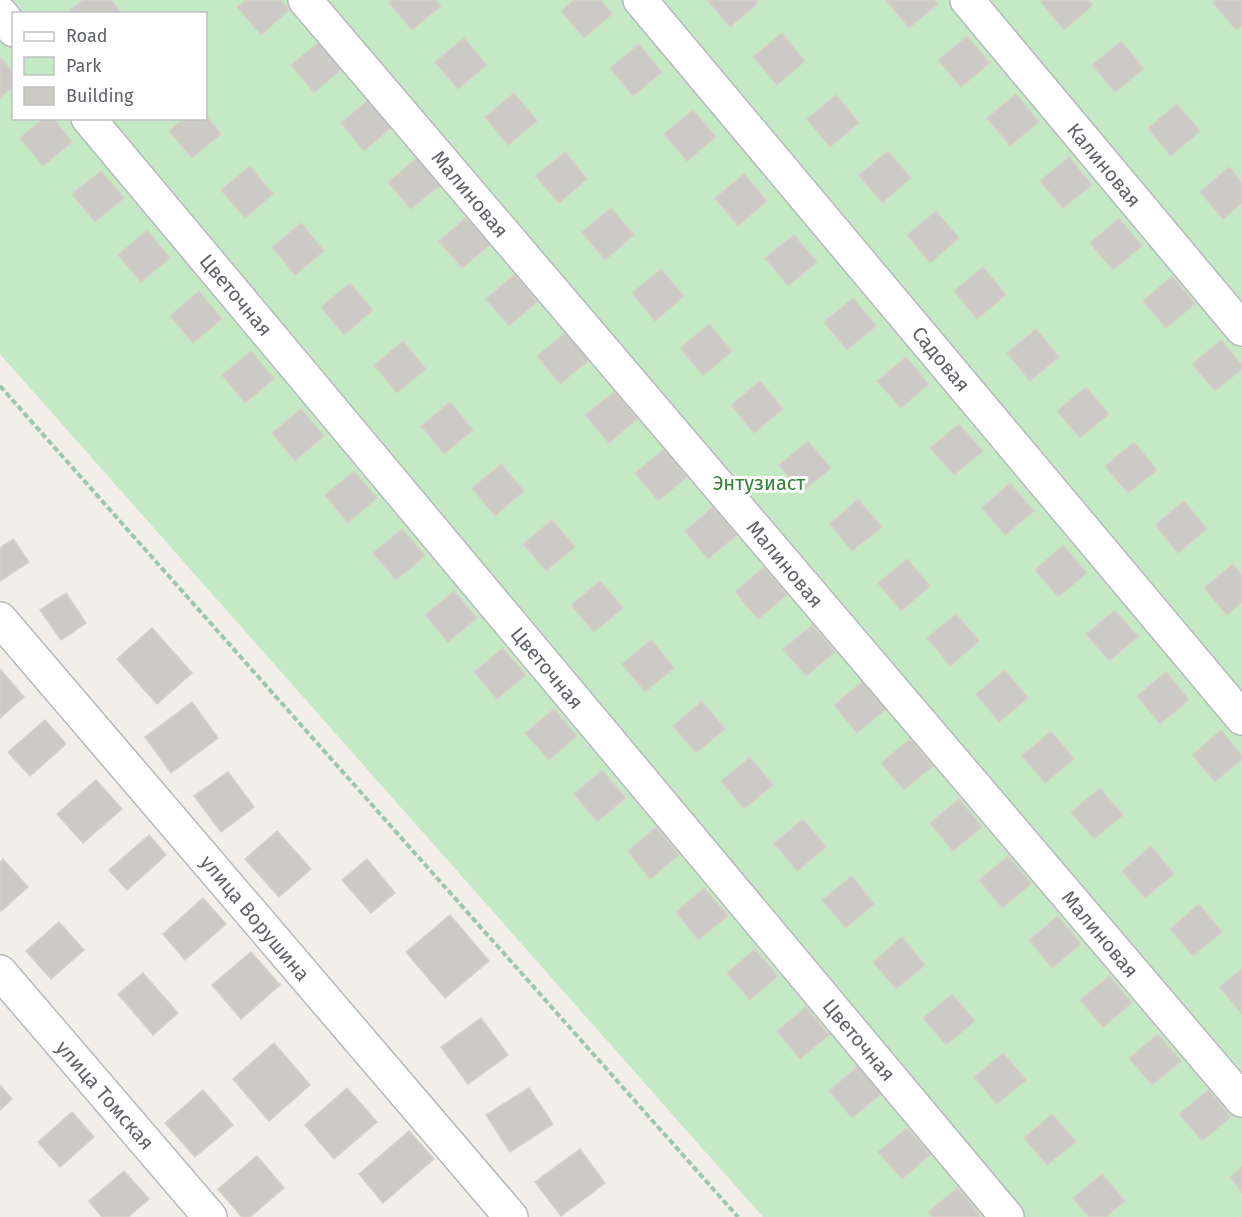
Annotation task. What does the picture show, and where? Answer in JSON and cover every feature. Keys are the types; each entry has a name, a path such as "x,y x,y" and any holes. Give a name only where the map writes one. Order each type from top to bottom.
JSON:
{"street":[{"name":"Малиновая","path":"305,0 1242,1100"},
{"name":"Садовая","path":"640,0 1242,718"},
{"name":"Калиновая","path":"967,0 1242,329"},
{"path":"0,14 12,28"},
{"name":"Цветочная","path":"90,120 1007,1217"},
{"name":"улица Ворушина","path":"0,619 511,1217"},
{"name":"улица Томская","path":"0,972 210,1217"}],"path":[{"path":"0,386 738,1217"}],"green space":[{"name":"Энтузиаст","path":"0,0 1242,0 1242,1217 763,1217 0,354"}],"building":[{"path":"83,0 111,0 120,12 72,12 70,10"},
{"path":"246,0 281,0 289,10 261,35 237,7"},
{"path":"392,0 436,0 441,6 412,30 389,3"},
{"path":"574,0 601,0 612,14 584,38 561,11"},
{"path":"707,0 756,0 758,3 730,27"},
{"path":"886,0 935,0 938,4 909,28"},
{"path":"1043,0 1088,0 1093,5 1064,30 1041,2"},
{"path":"1216,0 1242,0 1242,26 1236,30 1213,3"},
{"path":"782,33 805,61 777,85 753,57"},
{"path":"967,36 990,63 961,87 938,60"},
{"path":"464,38 487,65 458,89 435,62"},
{"path":"320,41 343,68 314,93 291,65"},
{"path":"1121,41 1144,69 1115,92 1092,65"},
{"path":"639,44 662,72 633,96 610,68"},
{"path":"0,57 12,71 12,88 0,98"},
{"path":"514,93 537,121 508,145 485,117"},
{"path":"1016,94 1039,122 1010,146 987,118"},
{"path":"836,95 859,123 830,147 807,119"},
{"path":"369,99 393,126 364,151 341,123"},
{"path":"1177,104 1200,131 1171,156 1148,128"},
{"path":"693,110 716,137 687,161 664,134"},
{"path":"207,117 221,134 192,158 169,131 182,120 207,120"},
{"path":"42,120 55,120 72,142 43,166 20,138"},
{"path":"888,151 911,178 882,203 859,175"},
{"path":"565,152 587,179 559,203 535,176"},
{"path":"1069,157 1092,185 1063,208 1040,181"},
{"path":"417,158 440,185 411,209 388,182"},
{"path":"250,166 273,194 245,218 221,190"},
{"path":"1229,167 1242,183 1242,203 1223,219 1200,192"},
{"path":"101,171 124,198 95,222 72,194"},
{"path":"744,174 767,201 738,226 715,198"},
{"path":"611,208 634,235 605,260 582,232"},
{"path":"936,211 959,238 930,263 907,235"},
{"path":"468,216 491,244 462,268 439,241"},
{"path":"1119,218 1142,246 1113,270 1090,243"},
{"path":"301,223 324,251 295,275 272,247"},
{"path":"147,230 170,258 141,282 118,255"},
{"path":"794,235 817,262 788,286 765,258"},
{"path":"983,267 1006,295 977,319 954,291"},
{"path":"661,269 684,296 655,321 632,293"},
{"path":"515,274 537,302 509,326 486,299"},
{"path":"1172,276 1195,304 1166,328 1143,301"},
{"path":"350,283 373,310 344,335 321,307"},
{"path":"199,291 222,319 193,343 170,316"},
{"path":"853,298 876,326 847,350 824,322"},
{"path":"709,324 732,351 703,376 680,348"},
{"path":"1036,329 1059,357 1030,381 1007,353"},
{"path":"566,332 589,360 560,384 537,356"},
{"path":"1221,340 1242,365 1242,369 1215,391 1192,364"},
{"path":"403,341 426,369 397,393 374,365"},
{"path":"251,351 274,379 245,403 222,375"},
{"path":"906,357 929,384 901,408 877,381"},
{"path":"760,381 783,409 754,433 731,405"},
{"path":"1086,387 1109,414 1080,438 1057,411"},
{"path":"615,391 637,419 609,443 585,415"},
{"path":"450,402 473,430 444,454 421,426"},
{"path":"301,409 324,436 295,461 272,433"},
{"path":"959,424 983,451 954,475 930,448"},
{"path":"808,441 831,468 802,492 779,465"},
{"path":"1134,442 1157,470 1128,493 1105,466"},
{"path":"664,449 687,477 658,501 635,473"},
{"path":"501,464 524,491 495,516 472,488"},
{"path":"354,471 377,498 348,523 325,495"},
{"path":"1010,483 1034,511 1005,535 982,508"},
{"path":"858,499 882,527 852,551 830,524"},
{"path":"1184,501 1207,529 1178,553 1155,525"},
{"path":"713,507 737,535 708,559 685,531"},
{"path":"552,520 575,547 546,571 523,544"},
{"path":"402,529 425,556 396,580 373,553"},
{"path":"13,539 29,562 0,581 0,548"},
{"path":"1063,545 1087,573 1058,597 1035,570"},
{"path":"907,559 930,586 901,611 878,583"},
{"path":"1233,564 1242,575 1242,602 1227,615 1204,588"},
{"path":"764,567 787,595 758,619 735,592"},
{"path":"600,581 623,608 594,632 571,605"},
{"path":"454,591 477,618 448,642 425,615"},
{"path":"66,593 86,623 61,640 40,610"},
{"path":"1115,610 1138,637 1109,661 1086,634"},
{"path":"956,614 979,641 950,666 927,638"},
{"path":"812,625 835,652 806,676 783,649"},
{"path":"152,628 192,673 157,704 117,659"},
{"path":"651,640 674,668 645,692 622,664"},
{"path":"503,648 526,675 497,699 474,672"},
{"path":"0,669 24,697 0,718"},
{"path":"1005,670 1028,698 999,722 976,694"},
{"path":"1166,672 1189,700 1160,724 1137,696"},
{"path":"863,681 886,709 857,733 834,705"},
{"path":"702,701 725,729 696,753 673,726"},
{"path":"192,702 218,738 171,773 145,737"},
{"path":"554,709 577,736 549,760 525,733"},
{"path":"45,720 66,744 30,776 8,752"},
{"path":"1221,730 1242,759 1215,782 1192,755"},
{"path":"1051,731 1074,759 1045,783 1022,756"},
{"path":"910,739 933,766 904,790 881,763"},
{"path":"750,757 773,785 744,809 721,781"},
{"path":"602,770 626,798 597,822 574,794"},
{"path":"228,772 254,807 221,832 194,796"},
{"path":"96,780 122,809 83,843 57,814"},
{"path":"1100,788 1123,815 1094,839 1071,812"},
{"path":"959,799 982,827 953,851 930,823"},
{"path":"803,819 826,847 797,871 774,843"},
{"path":"656,827 679,855 650,879 628,851"},
{"path":"277,831 311,869 279,897 245,859"},
{"path":"149,835 166,855 127,890 109,870"},
{"path":"1151,846 1174,874 1145,898 1122,871"},
{"path":"1008,856 1031,884 1002,908 979,880"},
{"path":"3,859 28,887 0,912 0,862"},
{"path":"367,859 395,893 371,913 342,880"},
{"path":"852,876 874,904 846,928 822,900"},
{"path":"704,888 728,916 698,940 676,912"},
{"path":"203,898 226,924 185,960 163,934"},
{"path":"1199,904 1222,932 1193,956 1170,929"},
{"path":"450,915 489,961 445,998 406,952"},
{"path":"1058,916 1081,944 1052,968 1029,940"},
{"path":"59,922 84,950 51,979 26,951"},
{"path":"902,937 925,965 896,989 873,962"},
{"path":"755,949 778,976 750,1000 727,973"},
{"path":"251,952 280,985 241,1019 212,985"},
{"path":"1242,969 1242,1014 1219,987"},
{"path":"143,973 178,1013 153,1035 118,994"},
{"path":"1109,976 1132,1003 1103,1027 1080,1000"},
{"path":"952,994 975,1021 946,1045 923,1018"},
{"path":"806,1007 829,1035 800,1059 777,1031"},
{"path":"481,1018 508,1055 468,1084 441,1047"},
{"path":"1158,1034 1181,1061 1152,1085 1129,1058"},
{"path":"274,1043 310,1085 269,1121 233,1079"},
{"path":"1003,1053 1026,1080 997,1104 974,1077"},
{"path":"858,1066 881,1094 852,1118 829,1091"},
{"path":"0,1085 12,1099 0,1110"},
{"path":"347,1088 377,1122 334,1159 305,1125"},
{"path":"529,1088 553,1124 510,1152 486,1115"},
{"path":"203,1090 233,1125 195,1157 165,1123"},
{"path":"1208,1090 1231,1117 1202,1141 1179,1114"},
{"path":"72,1112 94,1137 60,1167 38,1142"},
{"path":"1052,1114 1076,1142 1047,1165 1024,1138"},
{"path":"907,1128 930,1155 902,1179 878,1152"},
{"path":"409,1131 434,1159 383,1203 359,1174"},
{"path":"580,1149 605,1183 561,1216 535,1182"},
{"path":"257,1156 284,1188 250,1217 242,1217 218,1189"},
{"path":"1242,1167 1242,1192 1230,1177"},
{"path":"124,1171 149,1199 128,1217 102,1217 89,1201"},
{"path":"1102,1174 1125,1201 1106,1217 1089,1217 1073,1198"},
{"path":"957,1188 980,1215 978,1217 932,1217 928,1212"}]}
